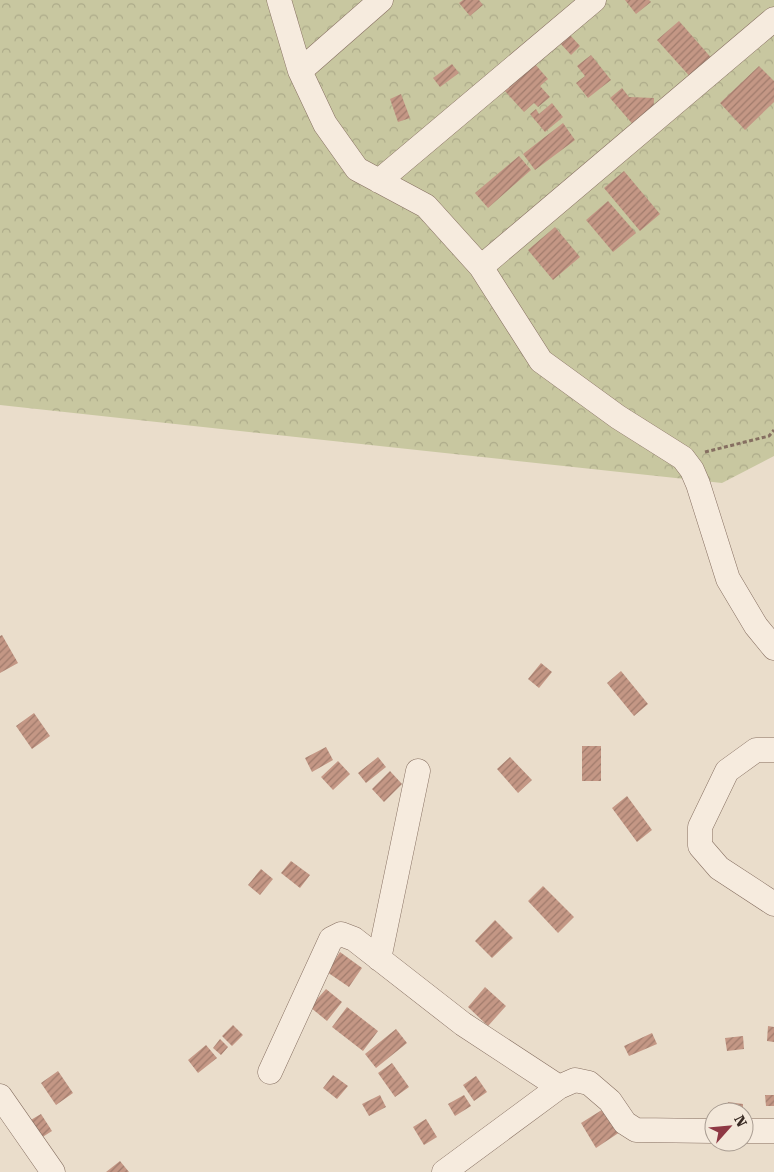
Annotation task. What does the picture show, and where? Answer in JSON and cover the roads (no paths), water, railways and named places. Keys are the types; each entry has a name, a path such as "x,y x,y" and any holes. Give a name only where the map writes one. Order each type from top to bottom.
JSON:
{"street":[{"path":"279,0 300,71 325,124 357,169 426,206 481,267 541,361 618,417 683,458 692,470 698,484 728,579 756,626 774,648"},
{"path":"300,71 381,0"},
{"path":"380,182 594,0"},
{"path":"481,267 774,19"},
{"path":"774,750 756,750 727,771 700,827 700,846 719,868 774,904"},
{"path":"379,959 418,772"},
{"path":"270,1072 331,940 341,934 354,939 463,1024 559,1087"},
{"path":"444,1172 559,1087 575,1080 589,1083 610,1100 625,1123 636,1130 704,1131"},
{"path":"0,1096 53,1172"},
{"path":"754,1131 774,1131"}]}
